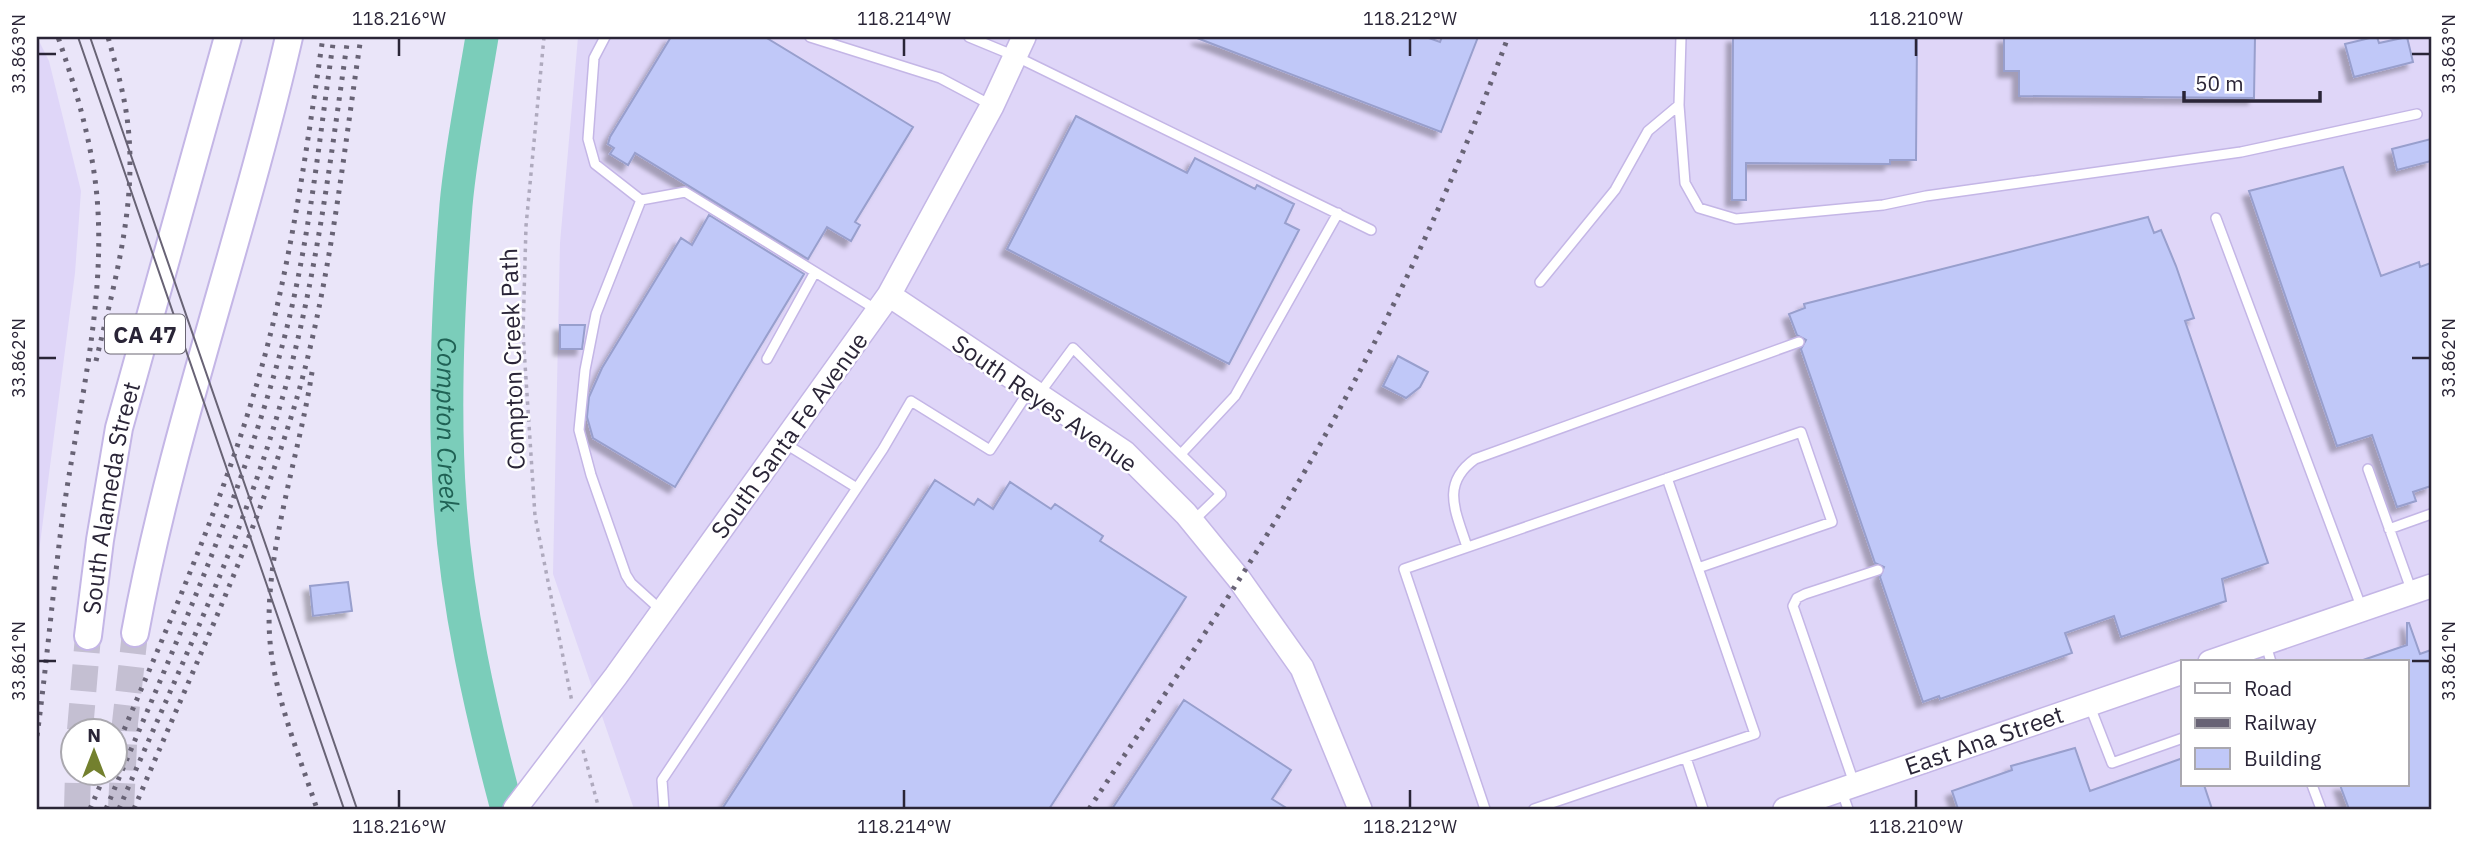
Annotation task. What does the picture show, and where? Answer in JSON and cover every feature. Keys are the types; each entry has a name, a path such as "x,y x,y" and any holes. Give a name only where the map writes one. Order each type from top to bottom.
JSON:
{"main road":[{"name":"South Alameda Street","path":"88,636 100,540 119,428 228,37"},
{"name":"South Alameda Street","path":"135,634 151,547 171,467 264,144 289,37"}],"street":[{"name":"South Santa Fe Avenue","path":"515,809 662,611 884,303 992,106 1019,46"},
{"name":"South Reyes Avenue","path":"884,303 1034,392 1124,452 1192,522 1239,579 1302,668 1360,809"},
{"path":"2225,660 2268,653 2362,610 2422,589"},
{"name":"East Ana Street","path":"1788,809 1848,795 2089,704 2181,673"}],"lane":[{"path":"605,37 594,58 588,139 595,164 641,200 685,192 815,272 884,303"},
{"path":"810,37 940,78 992,106"},
{"path":"970,37 1019,46 1371,230"},
{"path":"1681,37 1679,105 1685,183 1699,208 1736,219 1883,205 1926,196 2241,152 2417,114"},
{"path":"1540,282 1615,190 1648,131 1679,105"},
{"path":"641,200 596,314 585,370 579,430 591,475 626,575 631,583 662,611"},
{"path":"1181,454 1235,396 1338,213"},
{"path":"2216,218 2362,610"},
{"path":"767,359 815,272"},
{"path":"1467,547 1454,509 1452,490 1459,470 1475,459 1799,342"},
{"path":"664,809 662,780 858,488 911,401 990,450 1034,392 1073,348 1221,494 1192,522"},
{"path":"1486,809 1404,569 1801,432 1832,522 1698,568"},
{"path":"784,443 858,488"},
{"path":"2368,469 2389,529 2422,589"},
{"path":"1534,809 1755,734 1667,478"},
{"path":"2389,529 2431,514"},
{"path":"1848,795 1793,606 1797,598 1805,594 1878,570"},
{"path":"2089,704 2112,763 2181,739"},
{"path":"1686,758 1703,809"},
{"path":"2312,786 2321,809"}],"path":[{"name":"Compton Creek Path","path":"544,37 526,226 523,333 535,516 567,678"},
{"path":"587,768 599,809"}],"shaded area":[{"path":"37,37 49,61 81,191 75,273 37,567"},
{"path":"578,37 2431,37 2431,809 634,809 553,574 560,243"}],"building":[{"path":"671,37 765,37 913,127 855,222 860,225 851,241 827,227 808,259 635,153 628,165 610,154 614,148 608,144 610,137"},
{"path":"1426,37 1440,42 1442,37 1478,37 1441,132 1197,38"},
{"path":"1733,37 1917,37 1916,160 1890,160 1890,164 1746,163 1746,200 1732,200"},
{"path":"2004,37 2255,37 2254,98 2019,96 2019,71 2004,71"},
{"path":"2377,37 2379,43 2407,37 2413,62 2354,77 2345,44"},
{"path":"1076,116 1187,173 1195,158 1255,189 1257,185 1294,204 1285,223 1299,230 1229,364 1007,249"},
{"path":"2431,139 2431,161 2397,170 2392,149"},
{"path":"2343,167 2381,276 2419,262 2420,267 2431,263 2431,486 2413,492 2416,501 2397,507 2372,435 2337,446 2249,191"},
{"path":"709,215 804,274 675,487 593,438 587,417 589,397 602,368 681,238 692,245"},
{"path":"2148,217 2154,233 2161,230 2176,266 2194,318 2185,321 2268,563 2222,579 2226,601 2121,637 2114,616 2065,633 2072,653 1940,699 1939,696 1923,702 1880,577 1884,567 1875,563 1801,349 1806,340 1797,335 1789,314 1805,308 1804,304"},
{"path":"560,325 585,325 582,349 560,349"},
{"path":"1398,356 1428,372 1420,387 1406,398 1383,386"},
{"path":"935,480 974,505 978,499 993,509 1010,482 1051,509 1055,504 1103,536 1100,541 1186,597 1049,809 722,809"},
{"path":"348,582 352,611 313,616 310,586"},
{"path":"2409,623 2420,654 2431,650 2431,809 2349,809 2340,786 2408,786 2408,660 2363,660 2407,645"},
{"path":"1184,700 1291,770 1272,799 1288,809 1112,809"},
{"path":"2075,748 2090,791 2181,759 2181,786 2204,786 2212,809 1958,809 1952,791 2012,770 2011,766"}],"waterway":[{"name":"Compton Creek","path":"482,37 456,205 447,353 448,465 453,541 464,618 479,695 507,809"}],"tunnel":[{"path":"121,809 125,723 135,633"},
{"path":"81,716 88,636"},
{"path":"77,809 78,786"}],"tram line":[{"path":"78,37 344,809"},
{"path":"90,37 357,809"}],"railway":[{"path":"37,736 63,514 89,356 98,277 97,197 91,156 77,96 58,37"},
{"path":"96,361 122,245 129,186 127,115 108,37"},
{"path":"130,716 206,532 238,444 265,355 286,265 323,37"},
{"path":"106,809 226,519 267,400 301,264 334,37"},
{"path":"119,809 226,560 264,458 280,406 293,361 313,269 348,37"},
{"path":"134,809 239,563 293,411 326,272 361,37"},
{"path":"1089,809 1248,566 1358,375 1439,208 1508,37"},
{"path":"312,372 282,512 271,583 269,618 271,651 279,691 317,809"},
{"path":"90,809 100,786"}]}
